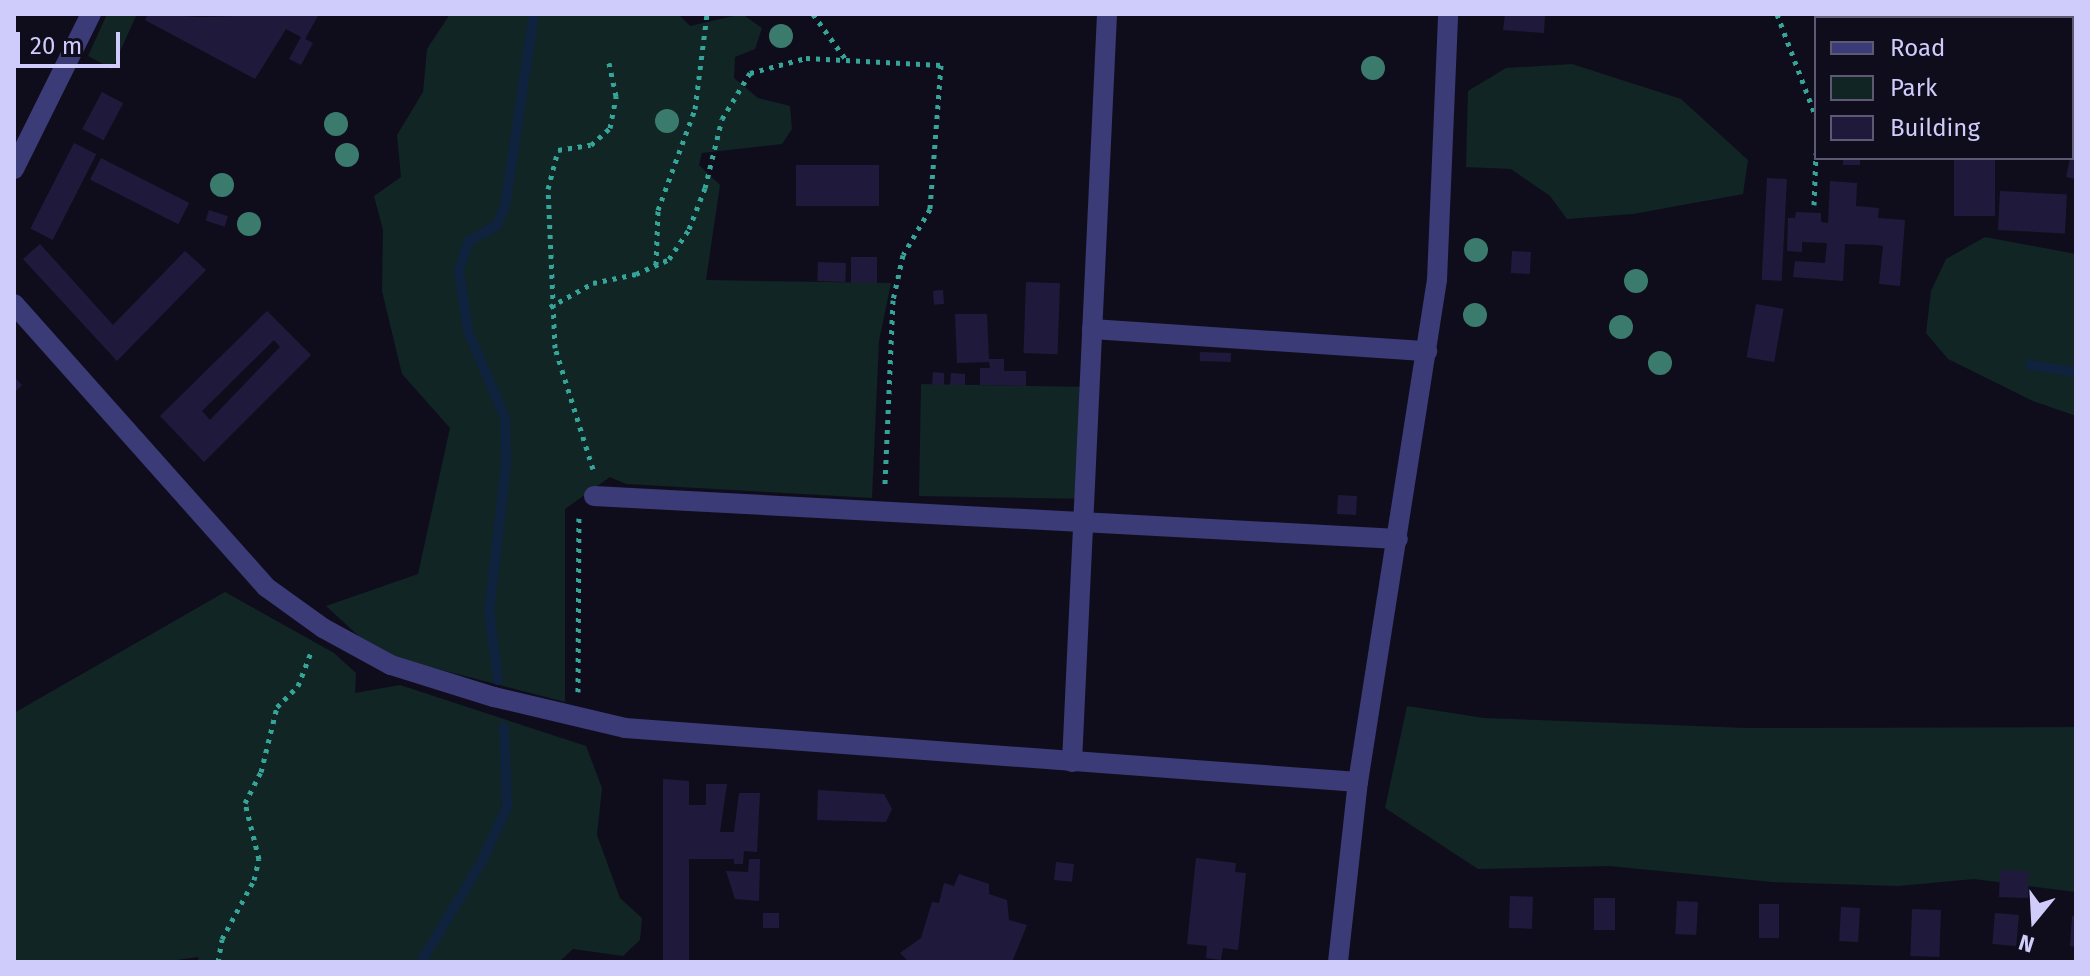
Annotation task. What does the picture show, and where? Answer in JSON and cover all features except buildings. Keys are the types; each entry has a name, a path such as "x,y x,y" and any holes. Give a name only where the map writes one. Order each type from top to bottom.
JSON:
{"street":[{"path":"14,169 91,14"},
{"path":"1072,762 1107,14"},
{"path":"1338,962 1358,782 1437,280 1448,14"},
{"path":"14,304 266,587 323,628 391,665 625,728 777,742 1358,782"},
{"path":"1092,329 1427,351"},
{"path":"594,496 1398,539"}],"path":[{"path":"656,265 658,210 695,109 707,14"},
{"path":"813,14 847,62"},
{"path":"1777,14 1814,112"},
{"path":"550,307 593,283 669,259 689,229 722,119 750,73 806,58 941,65 930,209 903,255 893,300 884,510"},
{"path":"578,717 575,560 579,517 594,496 593,468 555,348 550,307 552,161 558,150 591,145 610,128 616,96 609,63"},
{"path":"1814,205 1816,160"},
{"path":"218,962 222,939 254,880 259,859 245,803 261,772 277,707 298,686 323,628"}],"green space":[{"path":"107,14 137,14 112,69 88,56"},
{"path":"450,14 678,14 690,26 742,14 762,28 755,49 735,57 734,78 758,98 790,106 792,129 782,144 702,153 699,165 720,185 706,280 891,283 879,341 872,498 626,484 610,477 565,509 565,702 399,659 364,641 326,606 418,574 450,428 402,374 382,291 383,230 374,196 401,177 397,135 423,92 427,49"},
{"path":"1572,64 1681,99 1748,160 1743,194 1633,214 1567,219 1550,196 1511,169 1466,167 1468,91 1506,68"},
{"path":"1985,237 2076,254 2076,416 2033,401 1948,359 1926,333 1931,291 1946,259"},
{"path":"921,384 1080,387 1078,499 919,496"},
{"path":"225,592 334,653 356,673 355,693 400,685 586,746 602,788 597,835 620,898 642,918 640,940 623,956 573,949 559,962 199,962 198,957 163,962 14,962 14,713"},
{"path":"1407,706 1484,718 1748,728 2076,727 2076,892 1974,879 1898,886 1772,882 1609,866 1478,869 1385,808"}],"waterway":[{"path":"498,680 489,612 506,466 505,418 468,331 459,270 468,242 496,226 505,207 534,14"},
{"path":"2030,365 2076,372"},
{"path":"421,962 481,863 507,807 504,727"}]}
